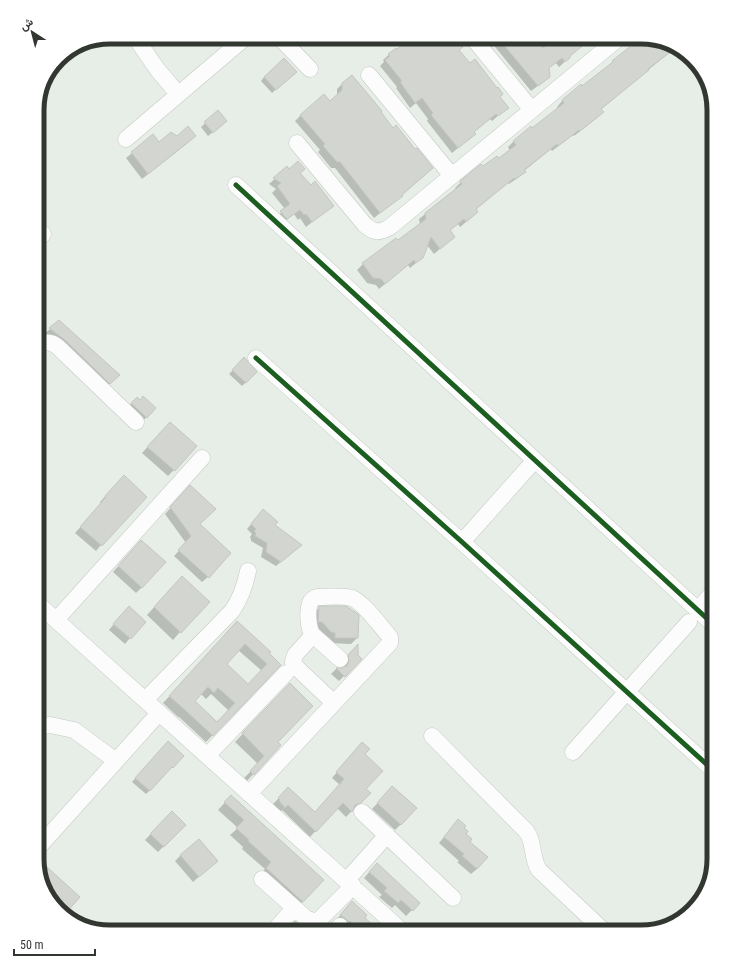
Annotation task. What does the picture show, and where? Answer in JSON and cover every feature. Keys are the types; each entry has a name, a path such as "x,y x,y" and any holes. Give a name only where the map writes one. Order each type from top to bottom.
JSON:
{"street":[{"path":"140,44 154,66 178,94"},
{"path":"126,139 238,44"},
{"path":"286,44 310,69"},
{"path":"478,44 532,110"},
{"path":"297,143 365,224 376,232 383,231 390,227 532,110 606,44"},
{"path":"369,75 452,176"},
{"path":"236,185 535,460 693,616 707,621"},
{"path":"44,342 58,346 136,422"},
{"path":"256,358 462,542 707,765"},
{"path":"56,620 202,458"},
{"path":"462,542 535,460"},
{"path":"145,700 232,611 245,588 248,571"},
{"path":"249,794 389,646 390,637 359,602 352,598 317,597 311,601 310,604 309,628 313,635 340,659"},
{"path":"573,752 707,600"},
{"path":"44,609 395,925"},
{"path":"313,635 295,655 293,662 295,666 334,703"},
{"path":"207,756 286,673"},
{"path":"44,841 159,713"},
{"path":"44,726 50,725 74,730 116,761"},
{"path":"432,736 527,832 532,842 534,860 539,870 598,925"},
{"path":"362,812 453,898"},
{"path":"262,879 307,919 317,921 350,883 387,835"},
{"path":"279,925 294,908"}],"building":[{"path":"403,44 461,44 463,47 459,50 470,63 475,59 503,94 500,97 509,108 498,116 496,114 474,132 476,134 458,148 431,115 433,113 422,98 415,103 400,82 402,81 385,60 390,56 388,54 396,48 397,49"},
{"path":"503,44 540,44 543,48 548,44 585,44 565,62 562,58 549,68 550,77 538,86"},
{"path":"633,44 654,45 671,52 601,109 604,112 558,146 557,144 524,170 526,172 515,179 514,178 476,209 478,212 466,222 464,219 450,230 455,237 440,249 431,237 423,258 416,263 414,260 385,284 381,279 373,278 362,263 396,238 398,240 426,219 425,213 462,184 460,181 481,164 483,166 497,156 499,158 516,145 513,141 531,126 532,128 564,103 562,100 581,84 582,86 613,62 612,61"},
{"path":"284,58 297,72 276,90 264,77"},
{"path":"352,75 382,111 381,112 393,128 396,125 415,149 417,148 433,168 402,195 403,196 380,213 340,162 337,162 323,146 325,144 300,115 324,94 330,101 342,90 342,83"},
{"path":"218,110 227,121 213,133 204,122"},
{"path":"188,126 196,136 148,174 131,152 153,134 159,142 171,132 177,136"},
{"path":"298,161 305,169 300,173 311,185 315,181 334,206 312,222 306,214 304,215 300,210 287,219 280,211 290,204 277,186 281,183 273,178 287,166 289,169"},
{"path":"59,320 120,375 110,384 65,340 49,328"},
{"path":"244,357 257,372 246,383 232,370"},
{"path":"143,396 156,408 147,418 131,403 137,397 140,400"},
{"path":"170,422 197,446 175,471 147,447"},
{"path":"124,475 147,497 102,546 80,527"},
{"path":"190,485 216,509 200,524 231,553 209,578 178,550 191,536 170,507"},
{"path":"263,509 278,522 275,525 302,545 281,562 266,552 267,543 255,536 256,533 254,531 256,529 251,524"},
{"path":"141,540 166,562 142,588 118,566"},
{"path":"182,576 210,602 181,633 154,607"},
{"path":"129,606 146,622 131,639 113,624"},
{"path":"319,606 346,606 359,615 358,638 335,638 335,633 331,632 322,622 318,622"},
{"path":"237,621 271,652 269,653 281,665 213,736 169,696","holes":["245,644 267,664 248,684 227,664","208,687 214,693 218,688 235,703 217,722 195,701"]},
{"path":"358,644 358,655 362,659 345,677 336,668 343,668 347,666 349,661 348,655"},
{"path":"290,683 313,706 278,742 281,745 254,775 250,771 264,756 242,733"},
{"path":"168,741 184,756 150,791 135,778"},
{"path":"362,742 370,749 365,754 383,771 366,789 371,793 361,803 355,805 352,812 343,803 316,832 288,805 285,808 279,801 280,800 278,798 288,787 315,812 344,779 336,772"},
{"path":"392,786 417,808 401,825 377,803"},
{"path":"231,795 324,880 303,902 266,868 271,862 236,828 244,820 224,802"},
{"path":"172,811 186,825 164,847 150,834"},
{"path":"458,819 466,826 464,828 468,831 466,834 472,839 470,842 488,857 477,869 462,856 464,854 444,837"},
{"path":"199,839 218,861 199,877 180,855"},
{"path":"377,863 420,903 413,911 401,900 398,903 384,891 387,888 369,872"},
{"path":"45,865 80,897 68,910 67,909 55,896 46,876"},
{"path":"352,901 367,915 365,918 373,925 355,925 340,915"},
{"path":"295,921 300,925 292,925"}],"cycle path":[{"path":"236,185 707,619"},
{"path":"256,358 462,542 707,765"}]}
